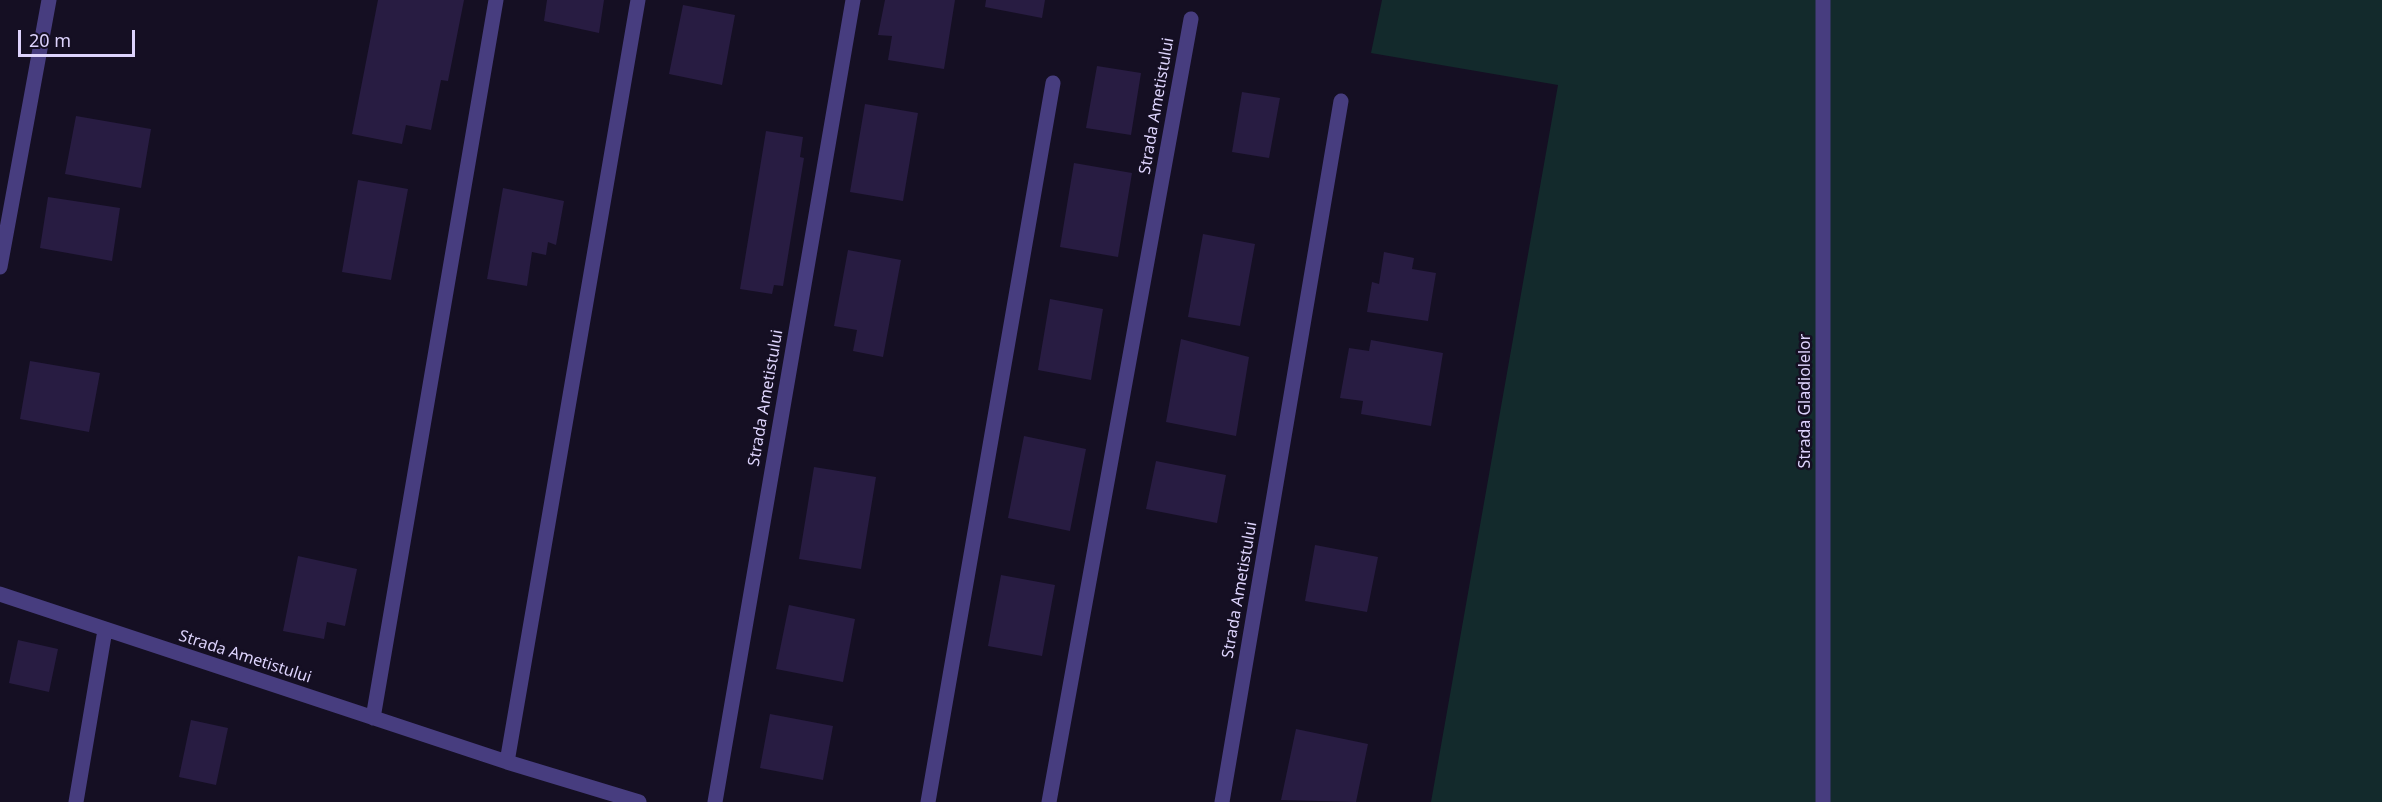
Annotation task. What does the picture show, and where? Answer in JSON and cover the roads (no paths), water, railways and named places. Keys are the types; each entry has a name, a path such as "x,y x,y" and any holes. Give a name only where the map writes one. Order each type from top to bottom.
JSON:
{"street":[{"path":"0,267 49,0"},
{"path":"373,718 496,0"},
{"path":"507,762 638,0"},
{"name":"Strada Ametistului","path":"715,802 853,0"},
{"name":"Strada Gladiolelor","path":"1823,0 1823,802"},
{"name":"Strada Ametistului","path":"1050,802 1191,19"},
{"path":"928,802 1053,82"},
{"name":"Strada Ametistului","path":"1222,802 1341,101"},
{"name":"Strada Ametistului","path":"0,594 507,762 639,802"},
{"path":"76,802 105,630"}]}
